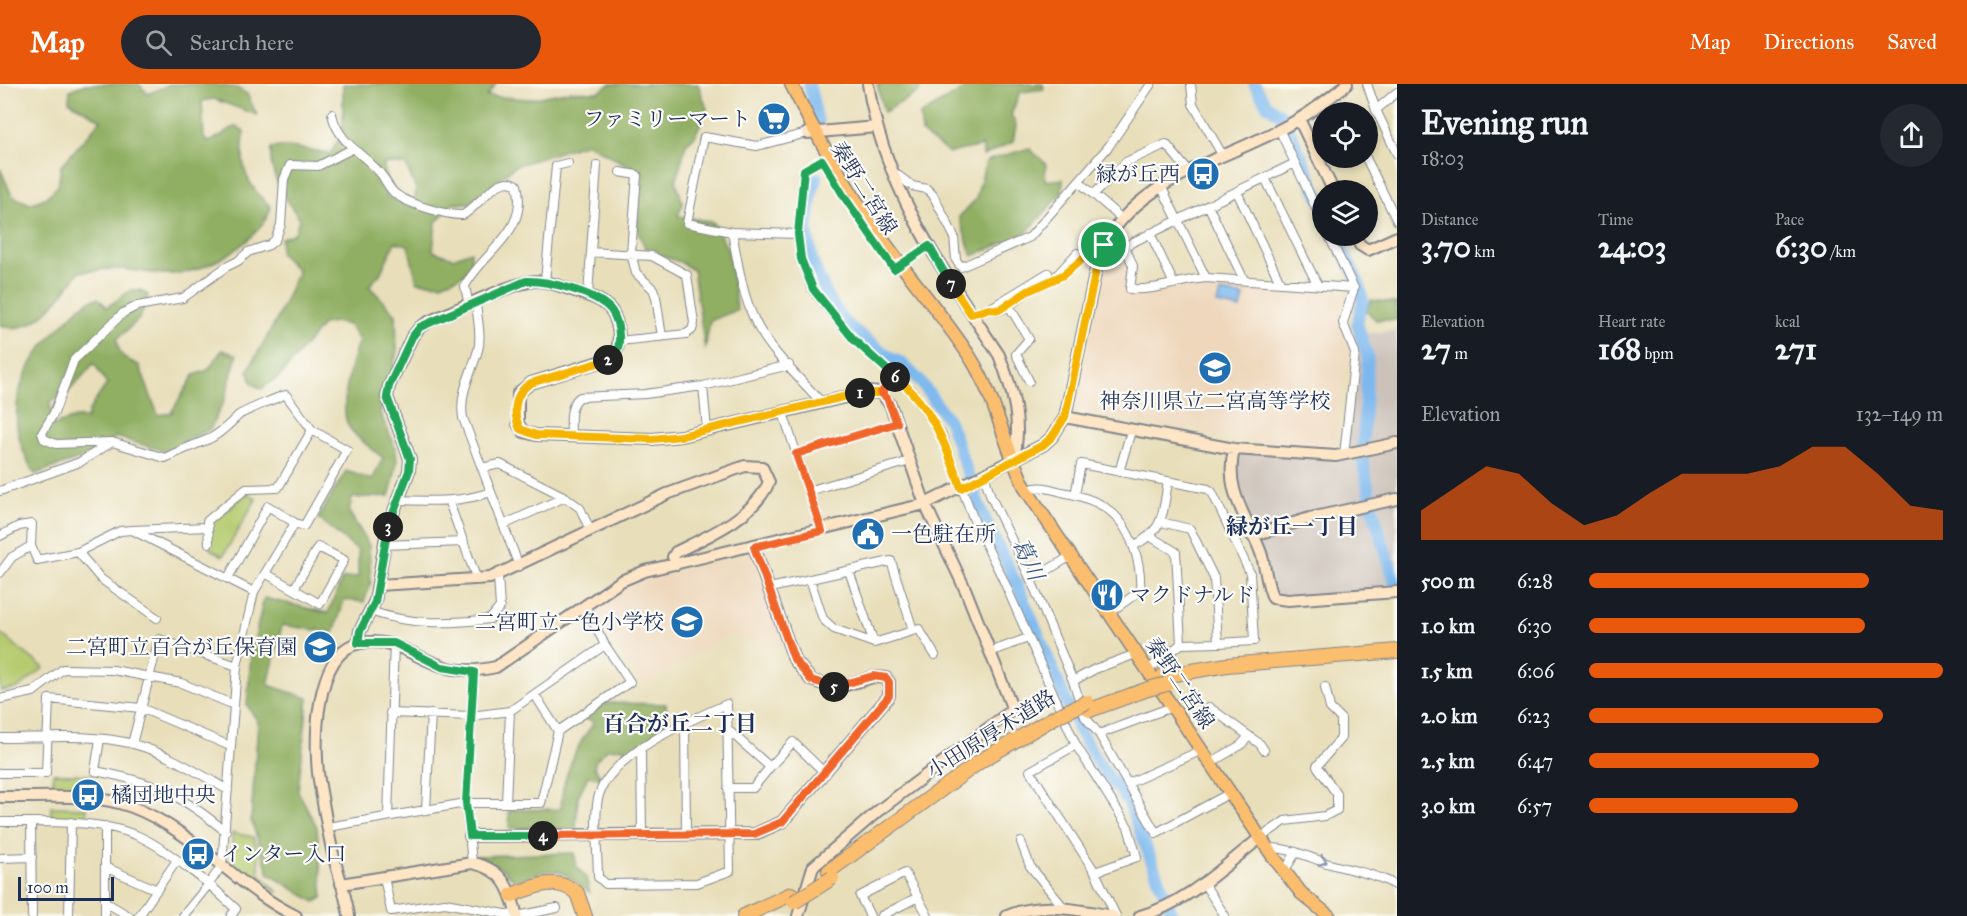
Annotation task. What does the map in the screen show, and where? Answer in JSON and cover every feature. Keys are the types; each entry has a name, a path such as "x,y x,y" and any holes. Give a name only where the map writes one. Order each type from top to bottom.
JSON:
{"highway":[{"name":"小田原厚木道路","path":"765,916 831,875 1056,721 1147,680 1225,674 1397,651"},
{"name":"小田原厚木道路","path":"1374,654 1397,660"},
{"path":"512,895 546,883 562,884 577,893 582,900 585,916"},
{"path":"512,895 558,887 573,895 580,916"},
{"name":"小田原厚木道路","path":"744,916 792,898"}],"main road":[{"name":"秦野二宮線","path":"782,84 897,267 975,380 986,400 1001,445 1013,461"},
{"name":"秦野二宮線","path":"791,84 822,160 845,198 970,357 990,395 1013,461 1027,491 1136,654 1147,680 1172,707 1284,872 1308,901 1329,916"}],"street":[{"path":"868,84 877,127 890,170 944,275 999,355 1017,415 1018,443 1013,461"},
{"path":"890,170 900,175 912,186 927,189 933,195 954,236 956,260 961,267 1030,237 1109,146 1150,84"},
{"path":"1191,84 1193,104 1223,156"},
{"path":"358,643 394,643 442,667 474,672 496,668 621,581 645,572 822,531 925,504 1013,461 1052,437 1065,417 1099,255 1121,218 1161,186 1297,120 1347,84"},
{"path":"1367,84 1373,102"},
{"path":"1378,108 1397,92"},
{"path":"332,114 334,124 352,149 381,174 388,187 399,197 455,215 470,211 502,182 512,181 517,185 514,226 470,276 465,286 473,304 479,349 464,387 461,406 463,418 519,566"},
{"path":"1378,114 1397,154"},
{"path":"1297,120 1312,140"},
{"path":"798,234 732,232 687,223 704,137 757,146 812,132 877,127"},
{"path":"1281,128 1312,199"},
{"path":"1094,194 1126,162 1166,144 1189,172"},
{"path":"228,578 268,506 304,526 347,450 312,430 286,395 278,395 255,410 241,413 227,429 165,458 112,442 56,444 44,439 42,433 54,413 74,360 123,314 137,306 183,298 248,252 269,245 279,234 284,179 290,165 318,166 352,149"},
{"path":"822,160 804,170 798,234 801,259 813,289 854,340 912,391 942,435 1076,745 1128,827 1137,856 1095,872"},
{"path":"545,281 556,166 568,163"},
{"path":"1295,163 1125,246 1133,266 1130,289 1162,288 1206,278 1354,288"},
{"path":"588,295 597,165"},
{"path":"1371,168 1397,222"},
{"path":"620,172 637,175 631,253 636,273 653,290 656,297 662,337"},
{"path":"1265,178 1317,284"},
{"path":"1079,182 1121,218"},
{"path":"1161,186 1206,278"},
{"path":"1237,192 1280,282"},
{"path":"1208,205 1244,280"},
{"path":"732,232 744,290 757,324 822,403"},
{"path":"1150,233 1174,284"},
{"path":"1378,246 1397,237"},
{"path":"971,314 989,309 1104,245"},
{"path":"897,267 929,246"},
{"path":"1334,246 1354,288 1343,323 1355,353 1344,455"},
{"path":"1360,246 1368,250 1377,246"},
{"path":"591,252 652,256 687,275 694,323 692,330 686,334 619,341"},
{"path":"989,309 999,310 1009,306 1077,253"},
{"path":"349,916 328,827 318,769 321,692 324,678 336,660 358,643 379,585 384,545 409,471 410,459 387,397 389,386 412,337 420,327 526,281 545,281 588,295 604,303 613,313 619,341 612,358 531,383 518,393 516,414 520,429 536,435 652,439 708,430 867,392 881,393 887,398 925,504 966,591 1011,705 1011,711 878,811 813,867 798,916"},
{"path":"999,355 1016,354 1029,339 1009,306"},
{"path":"1016,354 1029,381"},
{"path":"571,437 572,408 574,400 580,397 645,394 704,386 789,365"},
{"path":"881,393 896,376"},
{"path":"704,386 708,430"},
{"path":"783,413 822,531"},
{"path":"1000,419 1017,415"},
{"path":"1065,417 1234,449 1344,455 1397,443"},
{"path":"796,454 897,423"},
{"path":"209,543 207,521 246,489 278,488 312,430"},
{"path":"1119,472 1131,430"},
{"path":"0,490 80,462 112,442"},
{"path":"1234,449 1231,465 1232,488 1260,552 1274,598 1288,600 1397,592"},
{"path":"808,491 910,461"},
{"path":"482,468 500,464 565,497 580,508 590,530"},
{"path":"1075,495 1081,464 1212,492 1250,573 1254,641 1181,644 1147,680"},
{"path":"379,585 477,580 498,576 667,494 745,466 762,467 769,482 763,495 721,530 676,552 672,557 677,564"},
{"path":"981,477 1031,580 1074,681 1085,717 1099,734 1129,783 1156,833 1230,793"},
{"path":"1133,546 1151,537 1161,522 1168,482"},
{"path":"1027,491 1036,486 1075,495 1108,509 1133,546 1142,570 1140,591 1109,613"},
{"path":"398,500 449,502 468,500 491,492"},
{"path":"503,525 565,497"},
{"path":"1252,536 1310,518 1396,500"},
{"path":"449,502 477,580"},
{"path":"1161,522 1190,529 1214,578 1218,643"},
{"path":"183,916 222,865 237,666 254,592 295,523"},
{"path":"0,536 19,526 32,524 31,546 37,560 78,552 120,531 208,527"},
{"path":"132,530 254,592"},
{"path":"1151,537 1176,552 1181,644"},
{"path":"384,545 464,542"},
{"path":"0,573 12,557 31,546"},
{"path":"265,573 320,604 344,560 318,547 294,589"},
{"path":"470,836 754,834 782,822 826,774 889,696 889,682 886,678 873,676 831,687 811,680 794,659 754,547"},
{"path":"78,552 101,579 157,618"},
{"path":"1031,580 1071,556"},
{"path":"770,588 891,561 914,630"},
{"path":"849,570 874,643"},
{"path":"370,611 397,620 445,625 489,619 500,607 498,576"},
{"path":"810,579 823,620 834,629 874,643 919,628 935,655"},
{"path":"328,827 466,803 541,803 558,731 630,682 605,645 585,606"},
{"path":"990,652 1028,638"},
{"path":"132,744 159,639 237,666"},
{"path":"388,816 394,643"},
{"path":"390,713 471,716 510,711 605,645"},
{"path":"1374,654 1397,645"},
{"path":"1074,681 1095,669 1136,654"},
{"path":"0,699 33,692 63,669 113,670 181,683 234,705"},
{"path":"472,863 466,803 474,672"},
{"path":"0,772 46,773 50,679"},
{"path":"1140,916 1162,910 1179,899 1263,843 1286,821 1325,816 1337,810 1337,794 1317,766 1341,738 1341,719 1330,708 1325,687"},
{"path":"535,695 558,731"},
{"path":"49,699 141,708 230,746"},
{"path":"727,704 729,871 697,883 606,884 598,877 598,796 607,778 641,748 685,722 727,704"},
{"path":"1099,734 1172,707"},
{"path":"1209,707 1264,750"},
{"path":"506,802 510,711"},
{"path":"426,810 431,714"},
{"path":"685,722 686,835"},
{"path":"728,730 770,767"},
{"path":"1210,763 1241,745 1249,736"},
{"path":"0,738 100,739 132,744 170,758 228,790"},
{"path":"100,739 95,771 140,780 170,792 194,805 226,832"},
{"path":"728,788 753,788 793,741 826,774"},
{"path":"1076,745 1030,771 1095,872 1115,916"},
{"path":"641,748 642,835"},
{"path":"1129,783 1202,750"},
{"path":"0,797 105,800 131,807 180,833 249,888 296,916"},
{"path":"0,822 70,822 105,826 137,835 177,860 209,884 236,909 231,916"},
{"path":"31,822 32,916"},
{"path":"69,916 70,822"},
{"path":"105,826 105,916"},
{"path":"1021,842 1030,866 1075,912"},
{"path":"1263,843 1380,877 1397,886"},
{"path":"1284,872 1296,852"},
{"path":"0,858 32,857"},
{"path":"139,916 177,860"},
{"path":"342,884 472,863 493,869 506,882 517,916"},
{"path":"105,867 157,890"},
{"path":"870,916 860,896 905,873 928,916"},
{"path":"384,877 391,911 445,903 517,916 557,908"},
{"path":"1203,882 1225,916"},
{"path":"881,916 918,897"},
{"path":"105,902 129,916"},
{"path":"1007,916 1023,909 1041,907 1115,916"}],"shaded area":[{"name":"神奈川県立二宮高等学校","path":"1104,266 1129,269 1126,291 1133,293 1199,284 1328,288 1328,293 1342,294 1345,298 1340,311 1341,326 1350,353 1342,391 1335,446 1302,451 1203,434 1204,430 1189,427 1185,431 1081,410 1076,404"},
{"path":"1397,330 1397,592 1273,598 1232,488 1234,449 1344,455 1355,356 1348,336"},
{"name":"二宮町立一色小学校","path":"749,554 754,557 786,648 729,635 643,685 589,610 622,589 649,577"}],"green space":[{"path":"85,84 139,84 148,94 170,84 211,84 237,88 247,94 257,115 214,99 202,101 204,139 210,142 236,126 244,131 243,155 246,174 255,190 271,207 266,219 245,242 201,268 172,274 116,269 79,272 55,303 35,321 12,328 0,325 0,168 12,196 30,204 45,198 58,186 61,166 101,120 69,101 70,90"},
{"path":"343,84 496,84 487,96 530,99 570,91 598,92 610,84 698,84 707,109 695,136 686,144 676,182 683,204 678,216 713,222 728,250 737,310 710,321 705,349 693,270 680,262 647,251 637,231 643,174 587,143 515,166 470,203 452,204 436,222 433,251 453,258 471,251 471,261 464,275 441,284 417,282 408,245 395,242 380,274 369,286 396,314 397,352 380,413 394,445 396,470 389,496 352,498 349,512 369,545 371,582 364,602 344,600 334,633 282,625 268,685 308,698 298,791 317,827 323,897 315,902 269,874 251,820 258,722 247,705 251,655 264,598 328,613 342,579 358,577 358,551 318,518 346,471 372,480 383,458 356,435 346,419 347,384 359,340 349,325 335,322 323,324 280,376 261,389 252,383 248,370 277,319 298,271 280,253 281,238 295,233 299,219 275,177 271,148 294,148 331,153 343,130","holes":["384,163 406,165 416,189 414,207 387,197"]},
{"path":"877,84 920,84 919,92 884,112"},
{"path":"968,84 1043,84 1044,89 1020,92 1011,115 1016,125 1013,142 983,156 983,146 949,153 922,133 920,115 969,86"},
{"path":"1029,148 1046,164 1045,181 1063,179 1062,193 1025,234 972,256 959,217 976,199 986,161"},
{"path":"131,290 140,290 148,295 140,318 117,339 123,356 139,365 158,415 171,413 194,375 208,370 222,350 237,355 224,401 210,429 164,451 116,437 87,456 35,474 24,453 18,433 16,414 18,395 24,377 46,342 78,309 98,298 107,307","holes":["94,363 107,384 89,410 87,418 76,418 53,425 50,402 66,395"]},
{"path":"1371,300 1397,303 1397,320 1376,320 1366,311"},
{"path":"248,493 256,499 223,556 210,549 210,525"},
{"path":"0,633 44,668 18,688 0,691"},
{"path":"604,703 666,704 666,729 626,754 624,748 607,749 596,760 594,767 603,779 588,776 578,797 576,829 509,828 509,810 561,809 564,786 571,763 594,723 585,717"},
{"path":"53,773 91,775 89,788 53,787"},
{"path":"51,807 87,808 86,819 51,818"},
{"path":"232,833 253,837 259,854 259,873 279,893 232,862"},
{"path":"575,853 576,866 586,878 590,893 569,877 556,871 540,873 515,881 503,869 476,856"}],"water":[{"path":"1220,292 1244,296 1241,309 1217,304"}],"waterway":[{"name":"葛川","path":"809,84 818,122"},
{"path":"1254,84 1267,105 1283,116 1312,181"},
{"name":"葛川","path":"817,178 812,192 807,231 813,263 827,296 844,322 891,358 902,363 920,381 949,421 981,510 1021,593 1077,727 1098,763 1128,801 1173,916"},
{"path":"1341,246 1360,285 1363,301 1357,323 1368,357 1362,457 1372,507 1397,589"}],"place":[{"name":"ファミリーマート","path":"774,119"},
{"name":"緑が丘西","path":"1203,174"},
{"name":"神奈川県立二宮高等学校","path":"1215,368"},
{"name":"一色駐在所","path":"868,534"},
{"name":"マクドナルド","path":"1107,595"},
{"name":"二宮町立一色小学校","path":"687,622"},
{"name":"二宮町立百合が丘保育園","path":"320,647"},
{"name":"橘団地中央","path":"88,795"},
{"name":"インター入口","path":"198,854"}],"district":[{"name":"緑が丘一丁目","path":"1292,526"},
{"name":"百合が丘二丁目","path":"680,723"}],"route":[{"path":"1104,245 1096,248 1063,275 1028,291 1009,306 999,310 989,309 971,314 944,275 929,246 894,269 822,160 804,170 798,234 801,259 813,289 829,311 854,340 896,376 881,393 887,398 897,423 796,454 822,531 754,547 794,659 811,680 831,687 846,685 873,676 886,678 889,682 889,696 826,774 782,822 754,834 470,836 466,803 474,672 442,667 394,643 358,643 360,631 375,602 387,530 409,471 410,459 387,397 389,386 412,337 420,327 526,281 545,281 588,295 609,307 618,325 620,338 616,354 612,358 531,383 518,393 516,414 520,429 536,435 616,439 681,436 867,392 881,393 896,376 929,412 942,435 961,488 1043,445 1059,428 1069,402 1099,255 1104,245"}]}
